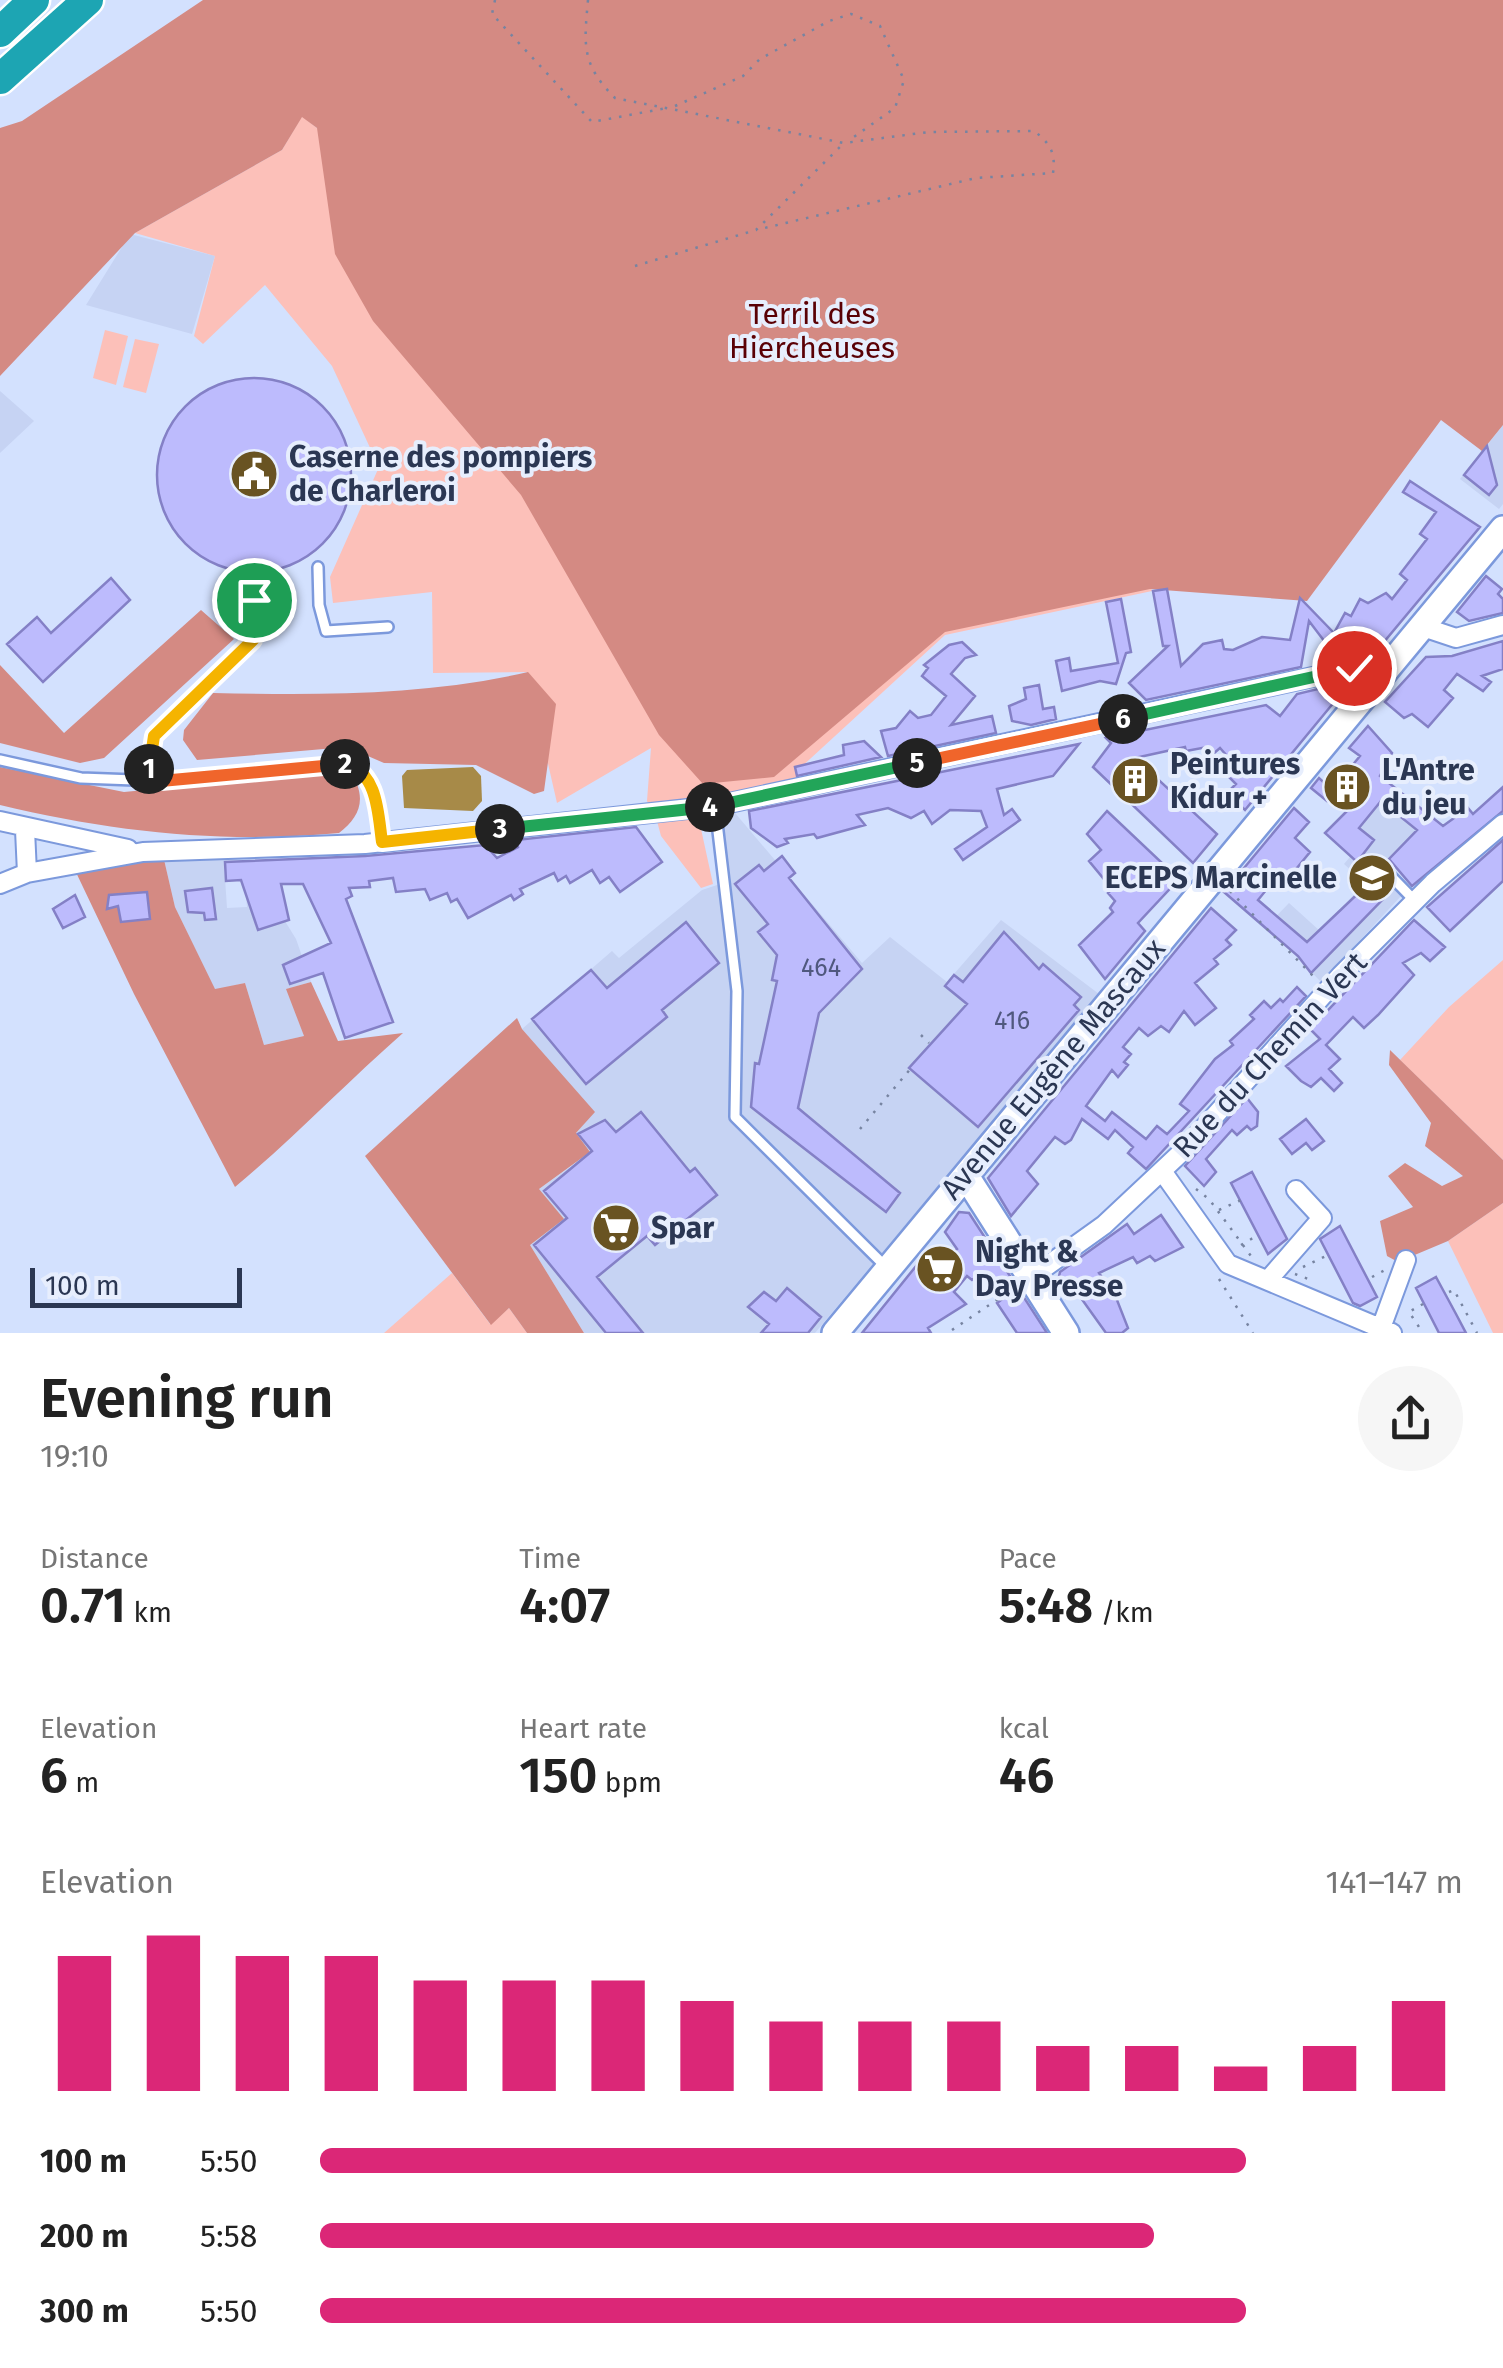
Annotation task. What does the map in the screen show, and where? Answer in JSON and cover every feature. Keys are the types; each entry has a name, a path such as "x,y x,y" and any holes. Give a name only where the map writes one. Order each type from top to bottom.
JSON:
{"highway":[{"path":"0,32 34,0"},
{"path":"0,79 88,3"}],"main road":[{"name":"Avenue Eugène Mascaux","path":"835,1333 1503,530"},
{"path":"966,1176 1066,1333"}],"street":[{"path":"1423,627 1456,638 1503,625"},
{"path":"0,884 28,872 143,852 382,842 715,806 1354,668 1376,681"},
{"path":"0,821 25,830 143,852"},
{"name":"Rue du Chemin Vert","path":"1030,1278 1104,1225 1162,1171 1327,990 1415,901 1503,824"},
{"path":"25,830 28,872"},
{"path":"1162,1171 1228,1264 1271,1271 1387,1330 1400,1267"},
{"path":"1271,1271 1322,1218 1296,1190"}],"lane":[{"path":"318,567 326,631 388,627"},
{"path":"147,780 154,736 253,640 254,600"},
{"path":"0,760 81,778 147,780 326,763 353,766 373,788 382,842"},
{"path":"715,806 737,991 736,1117 888,1269"},
{"path":"1382,868 1415,901"}],"path":[{"path":"495,0 492,14 592,122 673,107 743,76 760,58 829,21 852,14 880,26 904,80 894,108 844,143 756,230"},
{"path":"588,0 584,45 593,76 614,98 844,143 928,132 1034,131 1047,140 1055,158 1053,173 976,178 756,230 635,266"},
{"path":"1215,875 1327,990"},
{"path":"921,1035 929,1042"},
{"path":"860,1129 912,1067"},
{"path":"1193,1187 1217,1211 1240,1246 1271,1271 1291,1272 1322,1286"},
{"path":"1217,1211 1241,1200"},
{"path":"1240,1246 1253,1238"},
{"path":"1291,1272 1328,1255"},
{"path":"1372,1277 1390,1267 1400,1267"},
{"path":"1216,1274 1254,1333"},
{"path":"952,1330 1030,1278"},
{"path":"1450,1292 1454,1290 1476,1333"},
{"path":"1422,1304 1409,1312 1423,1333"},
{"path":"1466,1327 1472,1324"}],"shaded area":[{"path":"302,116 338,145 1141,548 1152,591 945,635 798,770 792,790 653,813 647,801 651,748 557,803 527,672 433,673 432,592 333,603 330,577 379,467 332,366 265,285 203,344 194,336 215,256 135,233 282,150"},
{"path":"130,234 215,256 192,334 86,305"},
{"path":"105,330 128,336 116,385 93,378"},
{"path":"135,339 159,344 146,393 123,387"},
{"path":"0,391 34,421 0,453"},
{"path":"1503,425 1503,504 1499,509 1460,479"},
{"path":"473,767 481,776 482,801 473,811 404,808 402,776 407,770"},
{"name":"ECEPS Marcinelle","path":"1375,769 1432,817 1380,873 1402,895 1321,982 1267,926 1289,903 1320,931 1365,883 1344,864 1366,838 1359,831 1368,818 1350,803"},
{"path":"730,807 862,963 890,937 947,982 1001,920 1099,994 815,1333 584,1333 530,1245 539,1189 590,1153 576,1133 594,1112 522,1029 612,951 619,958 702,890 720,884 715,812"},
{"path":"698,815 713,884 701,888 661,836 657,821"},
{"path":"223,849 227,908 247,907 246,897 267,892 296,939 311,982 287,989 304,1036 264,1045 245,983 215,990 175,907 162,851"},
{"path":"1503,960 1503,1160 1400,1060 1449,1007"},
{"path":"1503,1203 1503,1333 1493,1333 1448,1241"},
{"path":"452,1273 490,1324 509,1308 527,1333 384,1333"}],"green space":[{"name":"Terril des Hiercheuses","path":"203,0 1503,0 1503,425 1482,451 1441,420 1307,601 1150,589 945,632 774,777 703,784 659,735 521,495 373,321 335,254 317,128 302,117 282,150 135,233 0,376 0,128 22,121"},
{"path":"201,610 234,639 104,758 80,763 0,743 0,665 64,733"},
{"path":"528,672 556,704 544,791 534,794 476,765 384,763 347,747 197,760 183,740 184,730 213,693 411,690"},
{"path":"0,767 124,792 333,772 357,784 360,799 354,817 339,833 253,837 168,833 0,805"},
{"path":"162,851 175,907 215,989 245,983 264,1045 304,1036 286,989 311,982 338,1041 403,1033 235,1187 134,994 72,864"},
{"path":"517,1018 522,1029 595,1112 576,1133 590,1152 539,1189 564,1219 530,1245 584,1333 527,1333 509,1308 491,1325 365,1156"},
{"path":"1390,1050 1503,1160 1503,1203 1448,1241 1398,1262 1387,1256 1380,1221 1413,1207 1388,1176 1405,1163 1442,1186 1463,1176 1425,1146 1431,1123 1389,1065"}],"building":[{"name":"Caserne des pompiers de Charleroi","path":"254,378 291,385 323,406 344,438 351,475 344,512 323,544 291,565 254,572 217,565 185,544 164,512 157,475 164,438 185,406 217,385"},
{"path":"1487,446 1497,485 1489,495 1464,475"},
{"path":"1410,481 1480,527 1373,655 1330,660 1328,646 1309,621 1301,667 1146,700 1129,683 1168,646 1163,646 1153,591 1167,589 1181,666 1203,644 1222,640 1224,649 1233,650 1262,637 1290,640 1300,598 1334,633 1345,613 1351,616 1360,599 1368,603 1386,593 1392,599 1407,580 1400,574 1427,539 1420,534 1436,512 1403,492"},
{"path":"1486,576 1502,589 1498,594 1503,599 1503,613 1469,621 1457,612"},
{"path":"111,578 130,600 43,682 7,644 37,617 51,633"},
{"path":"1121,599 1131,652 1126,653 1116,684 1100,681 1062,691 1056,661 1069,658 1071,671 1118,663 1106,602"},
{"path":"1503,641 1503,669 1482,676 1491,682 1483,691 1457,674 1444,690 1453,698 1428,727 1412,714 1404,718 1385,702 1426,657 1452,656"},
{"path":"962,642 976,655 965,658 951,674 975,696 951,725 992,716 996,733 888,756 881,731 896,728 910,711 918,718 931,715 946,696 922,676 928,668 924,665 949,645"},
{"path":"1039,685 1043,709 1054,707 1056,719 1031,725 1012,721 1009,706 1026,699 1024,688"},
{"path":"1330,686 1340,695 1245,810 1227,793 1236,784 1226,774 1235,765 1220,748 1213,754 1207,747 1186,751 1185,747 1135,758 1217,834 1193,863 1093,767 1111,743 1106,738 1266,705 1280,716 1297,694"},
{"path":"1368,726 1392,753 1380,776 1443,826 1468,808 1473,814 1503,787 1503,811 1412,886 1389,859 1417,830 1381,801 1359,828 1374,840 1357,862 1325,833 1352,806 1335,792 1327,801 1311,788 1319,778 1332,790 1360,756 1349,748"},
{"path":"864,741 881,757 797,776 795,767 844,755 843,745"},
{"path":"1079,744 1053,776 997,789 1004,815 1012,809 1020,820 963,860 955,849 987,827 981,811 950,810 932,824 924,811 911,818 888,808 857,815 865,825 817,838 814,834 785,839 788,843 777,847 751,828 749,811"},
{"path":"1294,808 1309,822 1295,838 1310,852 1283,885 1276,878 1258,900 1307,942 1370,882 1386,896 1311,973 1298,956 1224,892"},
{"path":"1107,811 1179,879 1138,923 1145,931 1105,979 1079,945 1113,912 1110,908 1115,901 1108,893 1112,889 1089,861 1101,850 1087,834"},
{"path":"636,827 662,862 620,892 609,877 600,883 592,870 570,883 566,876 558,881 554,873 520,889 523,894 514,900 511,895 468,918 457,899 451,902 447,893 430,900 425,889 396,892 393,878 369,881 370,887 349,888 352,896 346,899 393,1022 345,1038 323,973 290,984 283,965 331,943 303,884 281,884 289,920 258,930 241,880 226,881 225,862 365,856 485,845 497,858 518,847 516,840"},
{"path":"1503,840 1503,881 1450,931 1427,907"},
{"path":"782,856 795,873 789,878 862,969 819,1013 798,1108 900,1193 886,1212 751,1107 755,1063 759,1064 777,981 772,980 777,955 758,932 768,924 735,884 759,865 764,871"},
{"path":"212,888 216,919 205,920 204,913 188,912 185,891"},
{"path":"147,892 150,919 121,922 118,906 107,909 109,895"},
{"path":"75,895 85,917 63,928 53,909"},
{"path":"1211,908 1236,930 1226,940 1231,945 1214,959 1218,964 1195,983 1216,1008 1195,1025 1184,1011 1169,1032 1161,1026 1148,1036 1139,1028 1123,1047 1131,1054 1124,1062 1128,1065 1118,1077 1112,1070 1086,1106 1105,1121 1112,1112 1146,1139 1157,1126 1167,1134 1189,1111 1180,1104 1215,1059 1233,1045 1230,1041 1254,1019 1250,1015 1264,1001 1271,1008 1297,987 1306,996 1146,1169 1128,1153 1133,1147 1115,1130 1108,1139 1082,1119 1071,1140 1065,1144 1055,1137 1027,1171 1038,1184 1011,1216 988,1178"},
{"path":"1414,920 1445,947 1430,961 1421,953 1403,963 1414,975 1378,1015 1364,1028 1353,1017 1326,1045 1340,1059 1329,1069 1342,1083 1334,1091 1321,1078 1311,1087 1301,1081 1286,1066 1320,1039 1310,1029"},
{"path":"686,922 719,963 662,1010 667,1017 586,1084 532,1019 591,970 607,988"},
{"path":"1004,932 1039,969 1043,964 1081,997 1074,1005 1079,1010 978,1127 909,1068 967,1004 945,986 954,975 963,982"},
{"path":"1247,1098 1258,1112 1257,1126 1251,1130 1247,1126 1237,1135 1232,1130 1206,1159 1216,1172 1204,1186 1185,1166"},
{"name":"Spar","path":"641,1112 690,1172 695,1168 717,1195 655,1245 647,1236 597,1277 643,1333 606,1333 534,1245 567,1218 544,1191 592,1151 578,1134 605,1120 616,1132"},
{"path":"1306,1119 1324,1141 1312,1150 1306,1143 1292,1154 1280,1139"},
{"path":"1252,1172 1287,1239 1268,1254 1231,1183"},
{"path":"959,1212 969,1213 1047,1333 1017,1333 997,1303 1001,1300 979,1275 972,1280 967,1276 954,1292 966,1304 928,1328 931,1333 862,1333 929,1250 941,1260 957,1249 945,1232"},
{"path":"1161,1215 1183,1247 1155,1261 1150,1256 1137,1263 1133,1257 1099,1273 1117,1300 1128,1328 1122,1333 1106,1333 1076,1291 1066,1298 1057,1285 1060,1272 1127,1224 1134,1234"},
{"path":"1340,1226 1377,1297 1360,1306 1353,1303 1320,1239"},
{"path":"1436,1277 1466,1333 1439,1333 1416,1288"},
{"path":"787,1288 821,1317 808,1333 761,1333 769,1324 748,1307 764,1292 776,1301"}],"place":[{"name":"Caserne des pompiers de Charleroi","path":"254,474"},
{"name":"Peintures Kidur +","path":"1135,781"},
{"name":"L'Antre du jeu","path":"1347,787"},
{"name":"ECEPS Marcinelle","path":"1372,878"},
{"name":"Spar","path":"616,1228"},
{"name":"Night & Day Presse","path":"940,1269"}],"route":[{"path":"254,600 253,640 154,736 147,780 340,762 353,766 373,788 382,842 715,806 1354,668"}]}
